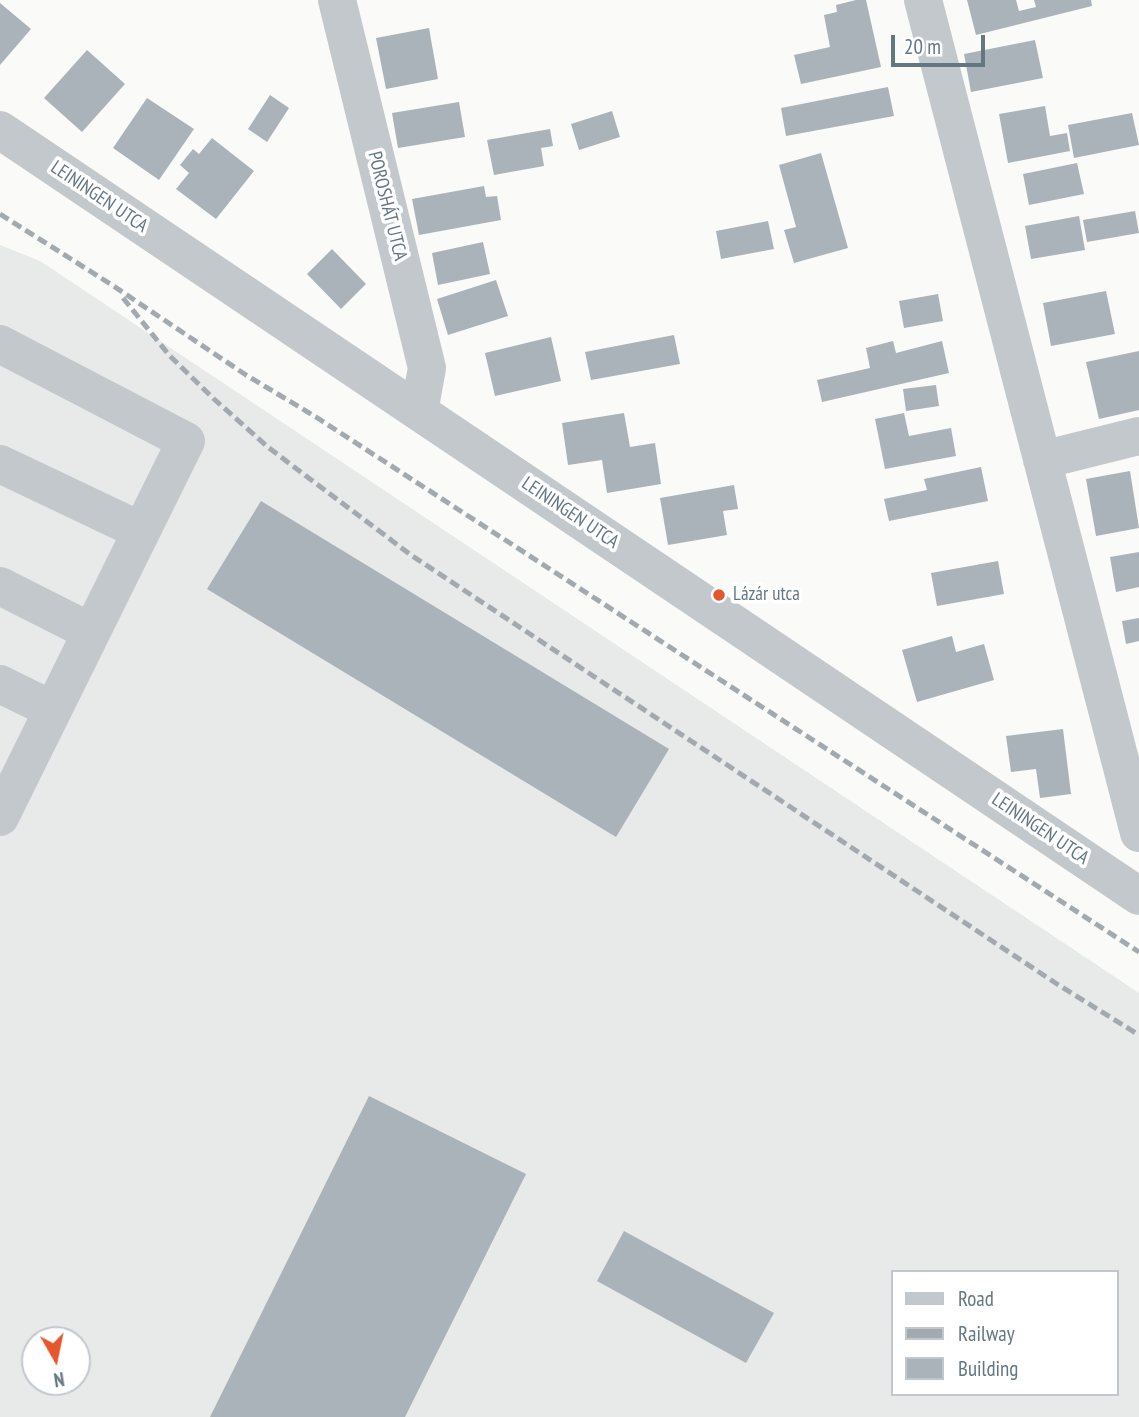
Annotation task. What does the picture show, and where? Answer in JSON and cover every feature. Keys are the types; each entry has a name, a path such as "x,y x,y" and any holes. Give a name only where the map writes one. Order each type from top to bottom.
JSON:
{"street":[{"name":"POROSHÁT UTCA","path":"337,0 427,368 419,412"},
{"path":"923,0 1139,833"},
{"name":"LEININGEN UTCA","path":"0,130 419,412 1138,888"},
{"path":"0,344 186,441 52,710 11,767 0,817"},
{"path":"1042,460 1139,436"},
{"path":"0,464 141,531"},
{"path":"0,586 91,632"},
{"path":"0,684 52,710"}],"shaded area":[{"path":"0,245 40,261 1139,993 1139,1417 0,1417"}],"building":[{"path":"866,0 881,67 801,84 794,55 830,47 824,15 837,12 836,5"},
{"path":"967,0 1016,0 1019,11 1036,7 1034,0 1091,0 1092,6 976,35"},
{"path":"0,3 31,29 0,65"},
{"path":"429,28 438,79 386,89 376,38"},
{"path":"1035,40 1043,78 971,92 964,54"},
{"path":"87,50 125,84 82,132 44,98"},
{"path":"888,87 894,116 786,136 781,108"},
{"path":"270,95 289,108 267,142 248,129"},
{"path":"147,98 194,129 159,180 113,148"},
{"path":"459,102 465,137 398,148 392,113"},
{"path":"1045,106 1050,136 1067,133 1070,151 1008,163 999,114"},
{"path":"612,111 620,137 579,150 571,124"},
{"path":"1132,113 1139,145 1074,158 1068,125"},
{"path":"550,129 553,146 541,148 544,166 494,175 487,140"},
{"path":"212,138 254,171 216,219 176,189 189,173 180,165 193,149 199,154"},
{"path":"821,153 848,248 794,263 784,230 796,227 779,165"},
{"path":"1077,163 1084,194 1029,205 1023,174"},
{"path":"484,186 486,197 497,196 501,220 419,235 412,199"},
{"path":"1135,211 1139,233 1087,242 1083,220"},
{"path":"1079,216 1085,250 1031,259 1025,226"},
{"path":"768,221 774,249 721,259 716,231"},
{"path":"483,242 490,274 438,285 432,253"},
{"path":"332,249 366,284 341,309 307,274"},
{"path":"496,280 508,316 448,335 437,299"},
{"path":"1106,291 1115,334 1051,346 1043,303"},
{"path":"938,294 943,321 904,328 899,301"},
{"path":"674,335 680,364 591,380 585,352"},
{"path":"551,337 561,381 495,396 485,353"},
{"path":"893,341 896,353 942,341 949,373 822,402 817,380 870,368 866,348"},
{"path":"1139,351 1139,410 1099,419 1086,362"},
{"path":"936,385 939,406 906,411 903,389"},
{"path":"624,413 630,447 655,443 661,484 607,493 602,460 568,465 562,423"},
{"path":"904,413 909,436 951,428 956,456 885,469 875,419"},
{"path":"981,467 988,501 889,521 884,499 927,490 924,479"},
{"path":"1130,471 1139,528 1096,536 1086,479"},
{"path":"734,485 738,509 723,511 727,535 668,545 660,498"},
{"path":"261,501 669,749 616,837 207,589"},
{"path":"1139,552 1139,587 1116,592 1110,557"},
{"path":"998,561 1004,594 937,606 931,573"},
{"path":"1139,618 1139,641 1126,644 1122,621"},
{"path":"952,636 956,652 984,644 994,680 917,702 902,650"},
{"path":"1063,729 1071,794 1040,798 1036,769 1011,772 1006,736"},
{"path":"369,1096 526,1174 405,1417 210,1417"},
{"path":"624,1231 774,1313 746,1363 597,1281"}],"railway":[{"path":"0,214 1139,952"},
{"path":"123,298 169,355 214,399 269,448 411,555 1057,984 1139,1035"}],"place":[{"name":"Lázár utca","path":"719,595"}]}
